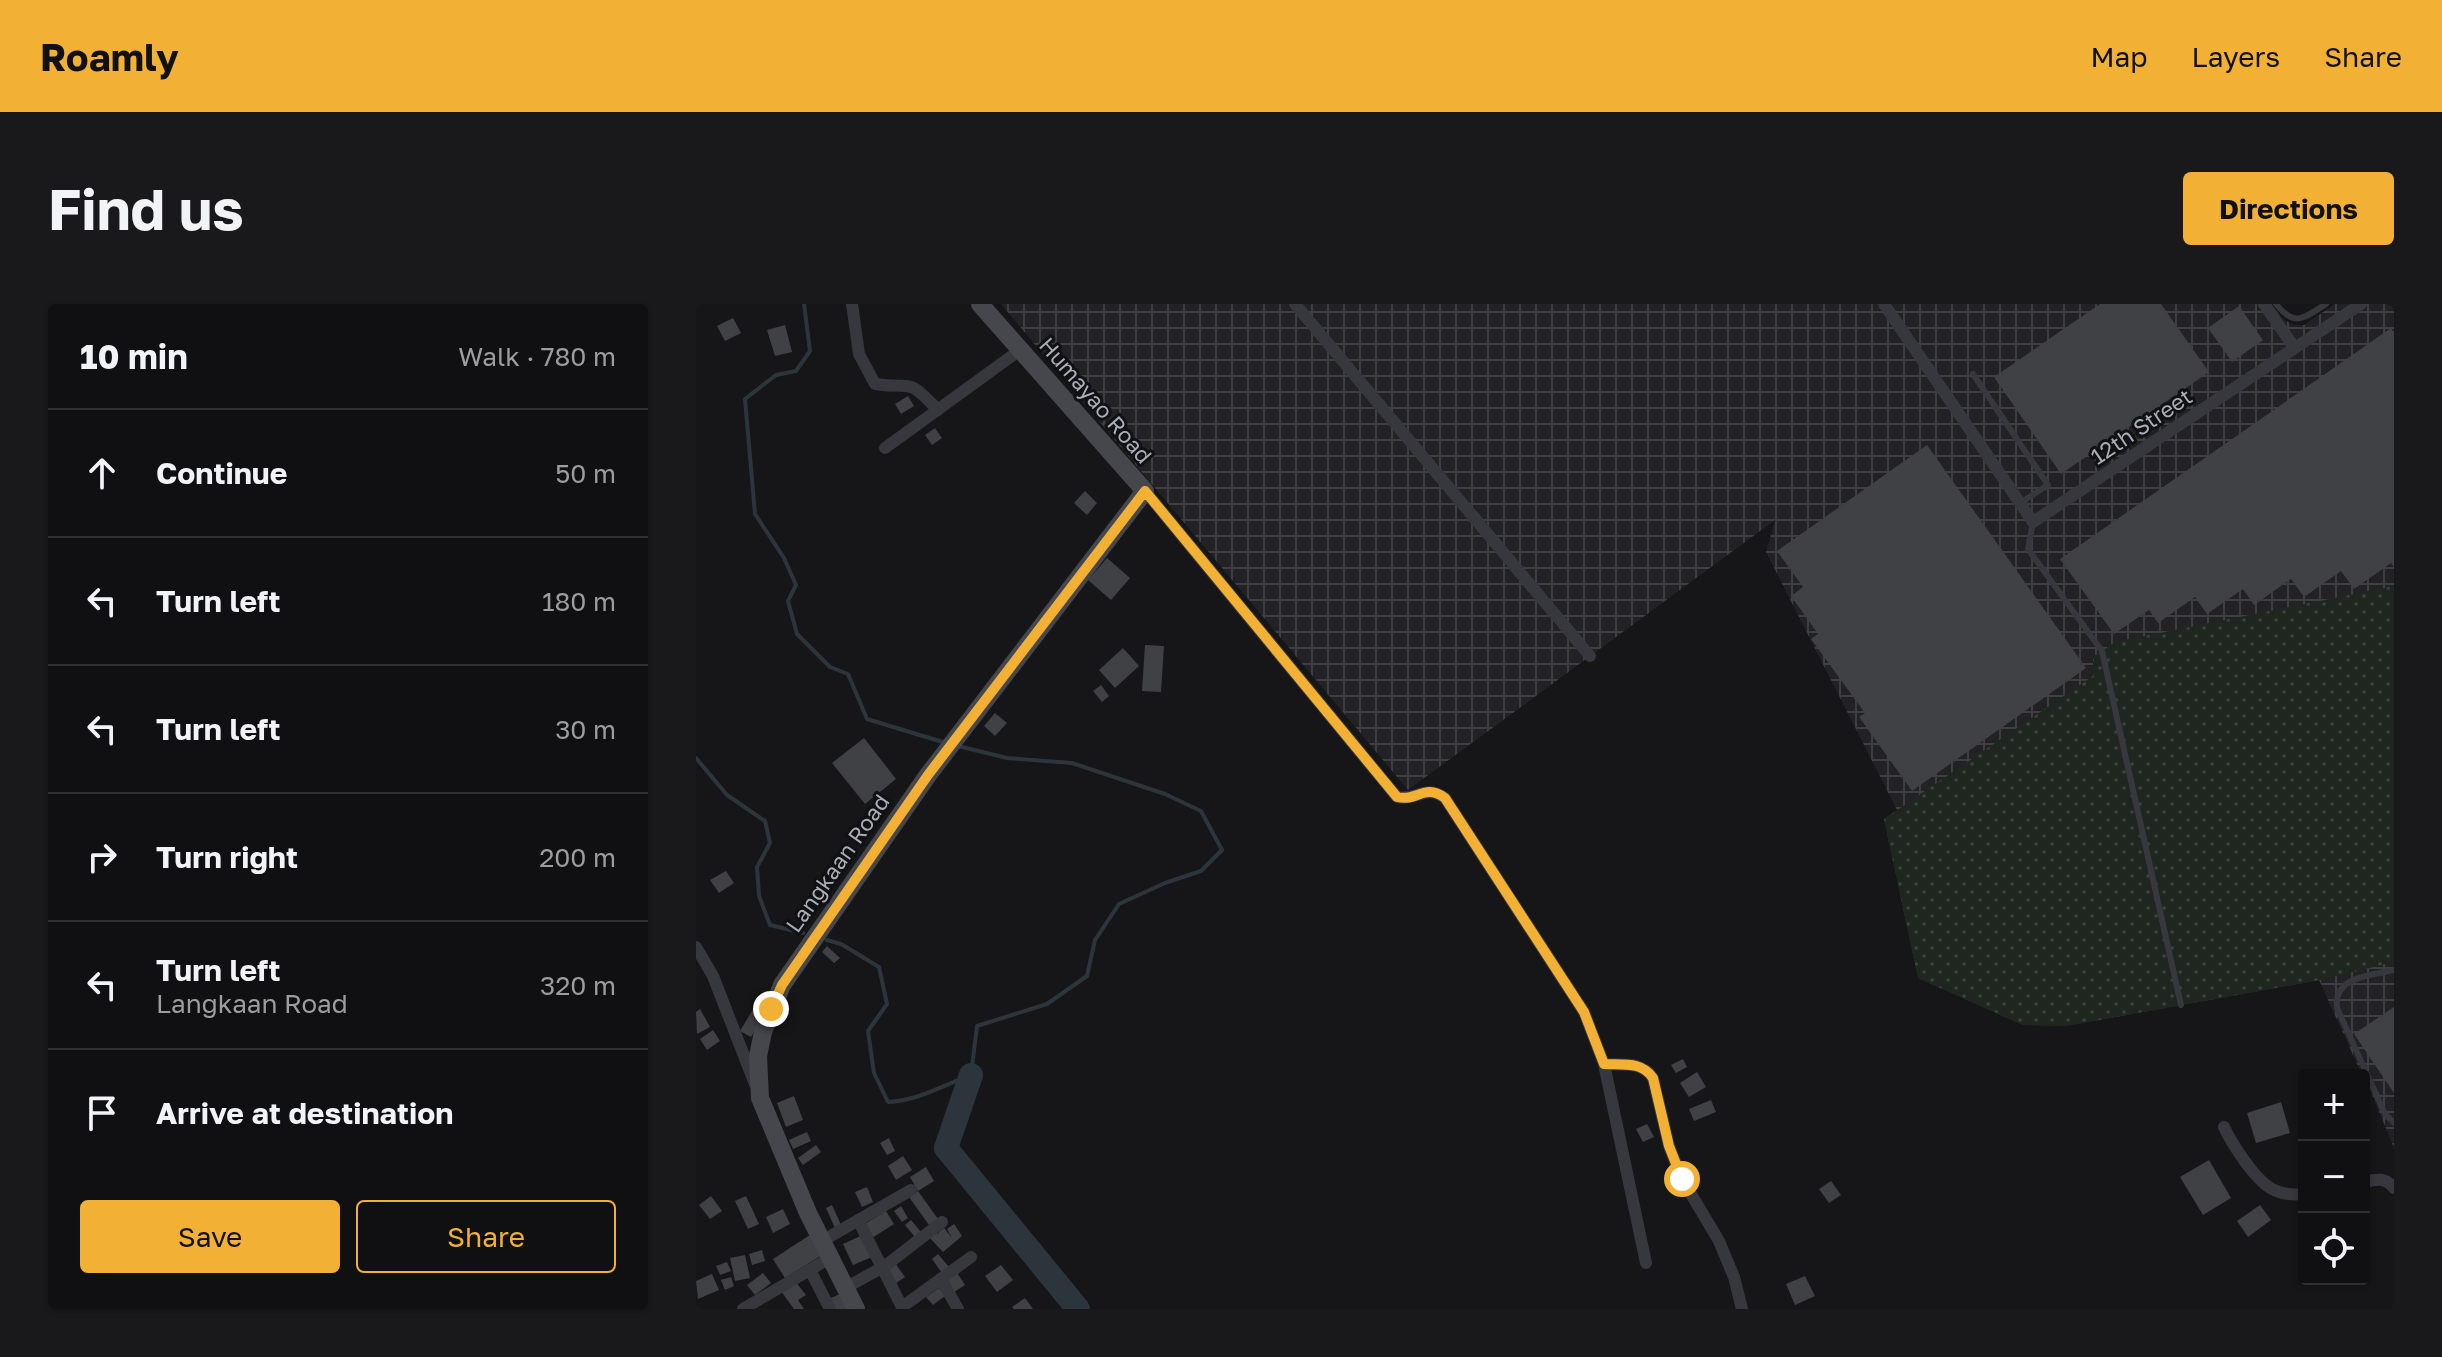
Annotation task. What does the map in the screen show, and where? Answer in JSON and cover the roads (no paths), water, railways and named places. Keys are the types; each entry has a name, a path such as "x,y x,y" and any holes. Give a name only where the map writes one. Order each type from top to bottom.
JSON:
{"street":[{"path":"852,304 859,354 875,384 915,387 938,410"},
{"name":"Humayao Road","path":"980,304 1145,491"},
{"path":"1295,304 1590,656"},
{"path":"1884,304 2033,522"},
{"path":"2264,304 2294,347"},
{"name":"12th Street","path":"2033,522 2361,304"},
{"path":"885,448 1020,350"},
{"path":"1145,491 1397,797 1411,798 1425,792 1437,792 1445,798 1584,1012 1604,1064 1646,1263"},
{"name":"Langkaan Road","path":"856,1309 826,1249 760,1098 760,1044 771,1009 782,985 928,775 1145,491"},
{"path":"696,947 713,976 760,1098"},
{"path":"1604,1064 1647,1068 1653,1078 1669,1146 1682,1179 1719,1241 1734,1277 1742,1309"},
{"path":"2224,1127 2236,1151 2270,1189 2298,1195"},
{"path":"2370,1180 2378,1178 2394,1188"},
{"path":"743,1309 810,1270 826,1249 858,1220 911,1190"},
{"path":"858,1220 902,1308 971,1257"},
{"path":"845,1288 882,1268 942,1222"},
{"path":"810,1270 827,1308"},
{"path":"941,1279 958,1309"}],"lane":[{"path":"2276,304 2287,316 2296,320 2305,318 2326,304"},
{"path":"1973,374 2048,485 2020,503"},
{"path":"2033,522 2028,549 2102,651 2181,1005"},
{"path":"2394,970 2348,982 2341,987 2336,998 2337,1008 2385,1114 2394,1123"}],"waterway":[{"path":"804,304 810,351 796,371 776,375 745,399 755,514 784,558 796,585 788,601 797,634 830,667 848,674 867,719 946,743"},
{"path":"827,940 841,944 879,967 887,1004 868,1031 874,1073 888,1102 909,1099 971,1075 977,1026 1047,1004 1087,976 1095,940 1119,904 1201,871 1222,850 1201,811 1165,794 1072,763 1007,758 958,746"},
{"path":"696,758 727,795 765,821 770,843 757,867 759,896 770,925 803,933"},
{"path":"971,1075 946,1148 1078,1309"}]}
